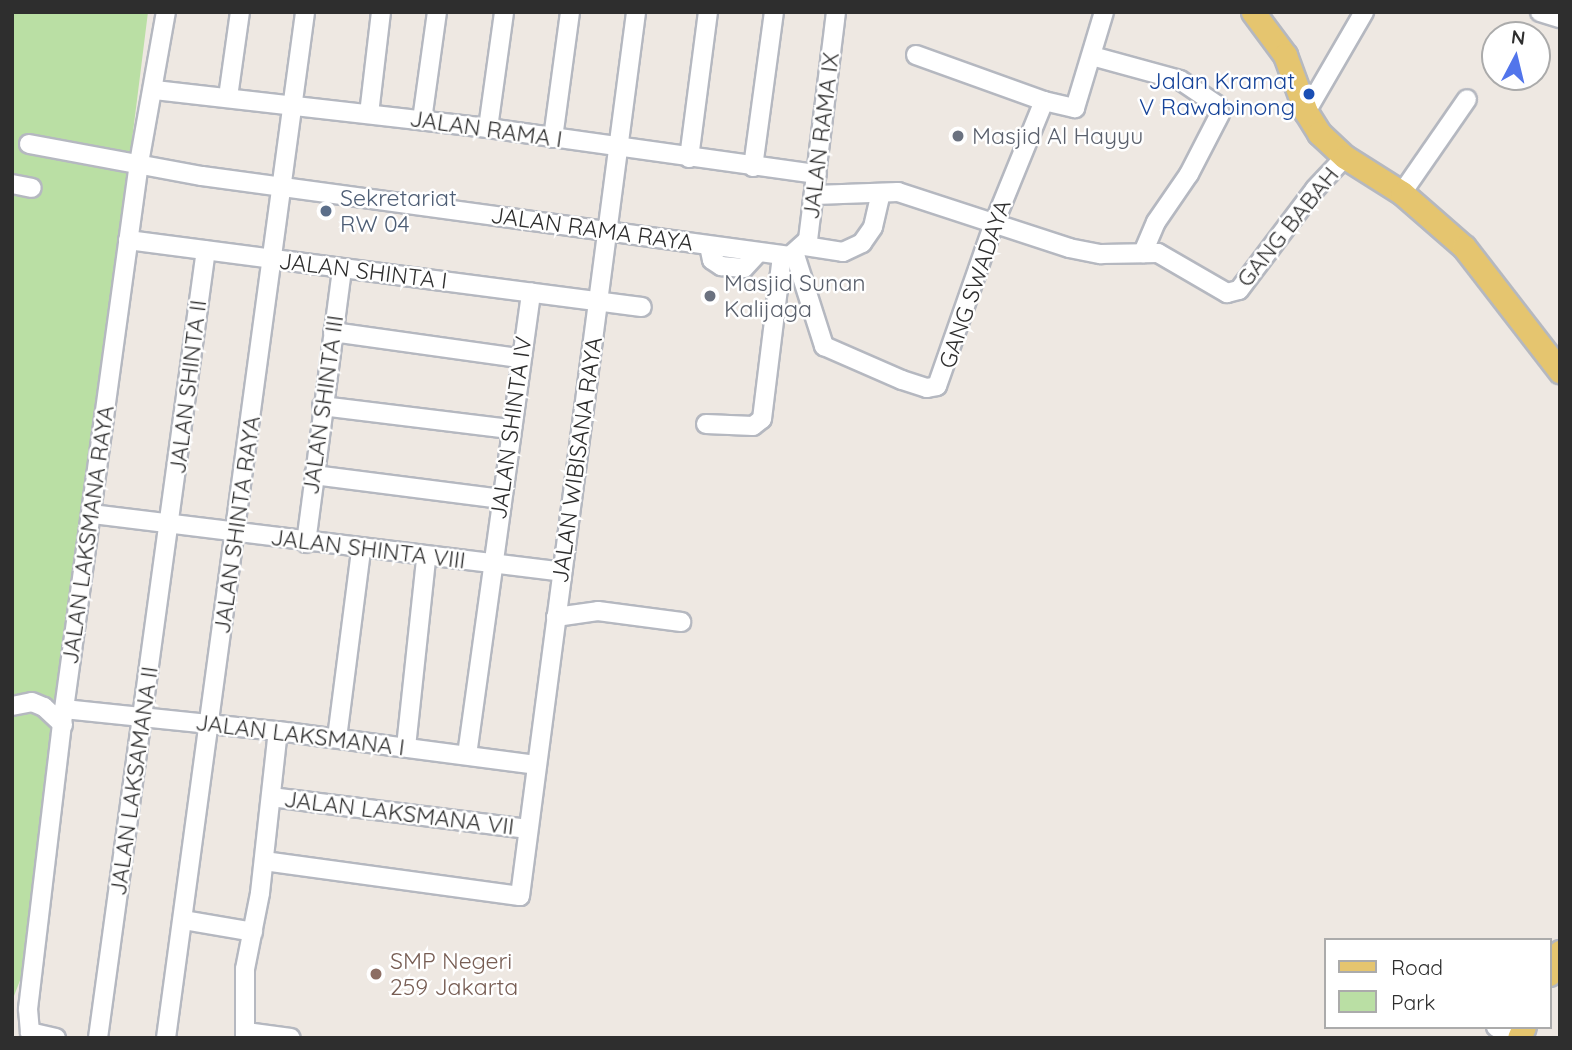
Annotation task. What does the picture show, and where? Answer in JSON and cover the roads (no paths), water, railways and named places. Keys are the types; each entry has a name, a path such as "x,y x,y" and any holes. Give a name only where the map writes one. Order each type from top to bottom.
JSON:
{"main road":[{"path":"1253,12 1285,55 1306,112 1319,133 1345,157 1402,193 1464,247 1560,371"}],"street":[{"name":"JALAN LAKSMANA RAYA","path":"56,1038 36,1035 27,1024 63,717 128,240 166,12"},
{"path":"228,97 240,12"},
{"name":"JALAN SHINTA RAYA","path":"166,1038 274,260 304,12"},
{"path":"369,114 381,12"},
{"path":"422,120 437,12"},
{"path":"488,128 504,12"},
{"path":"553,138 570,12"},
{"name":"JALAN WIBISANA RAYA","path":"264,861 508,898 521,892 636,12"},
{"path":"689,158 708,12"},
{"path":"753,167 774,12"},
{"name":"JALAN RAMA IX","path":"706,424 753,426 762,419 794,253 815,195 836,12"},
{"path":"916,55 1044,101 1074,109 1104,12"},
{"path":"1306,112 1364,12"},
{"path":"1540,12 1560,18"},
{"path":"1092,56 1180,80 1217,105 1220,114 1189,174 1156,222 1143,253"},
{"name":"JALAN RAMA I","path":"155,90 488,128 817,174"},
{"path":"1402,193 1467,99"},
{"name":"GANG SWADAYA","path":"794,253 824,346 927,388 942,379 993,226 1044,101"},
{"name":"JALAN RAMA RAYA","path":"20,142 283,185 758,253 843,252 862,243 873,227 881,194"},
{"name":"GANG BABAH","path":"815,195 898,192 993,226 1069,248 1174,258 1223,292 1235,293 1345,157"},
{"path":"12,184 32,188"},
{"name":"JALAN SHINTA I","path":"128,240 642,307"},
{"name":"JALAN SHINTA II","path":"172,524 206,250"},
{"name":"JALAN SHINTA III","path":"306,542 342,268"},
{"name":"JALAN SHINTA IV","path":"467,755 519,358 531,292"},
{"path":"333,332 519,358"},
{"path":"322,406 510,429"},
{"path":"314,475 501,499"},
{"name":"JALAN SHINTA VIII","path":"92,514 361,551 561,572"},
{"name":"JALAN LAKSAMANA II","path":"98,1038 172,524"},
{"path":"337,738 361,551"},
{"path":"406,747 426,559"},
{"path":"556,617 598,611 681,622"},
{"path":"12,706 32,702 63,717"},
{"name":"JALAN LAKSMANA I","path":"63,717 143,718 208,723 536,765"},
{"path":"278,731 264,861 245,969 246,1035 291,1038"},
{"name":"JALAN LAKSMANA VII","path":"271,797 528,829"},
{"path":"183,920 253,932"},
{"path":"1500,1029 1517,1038"}],"place":[{"name":"Jalan Kramat V Rawabinong","path":"1309,94"},
{"name":"Masjid Al Hayyu","path":"958,136"},
{"name":"Sekretariat RW 04","path":"326,211"},
{"name":"Masjid Sunan Kalijaga","path":"710,296"},
{"name":"SMP Negeri 259 Jakarta","path":"376,974"}]}
